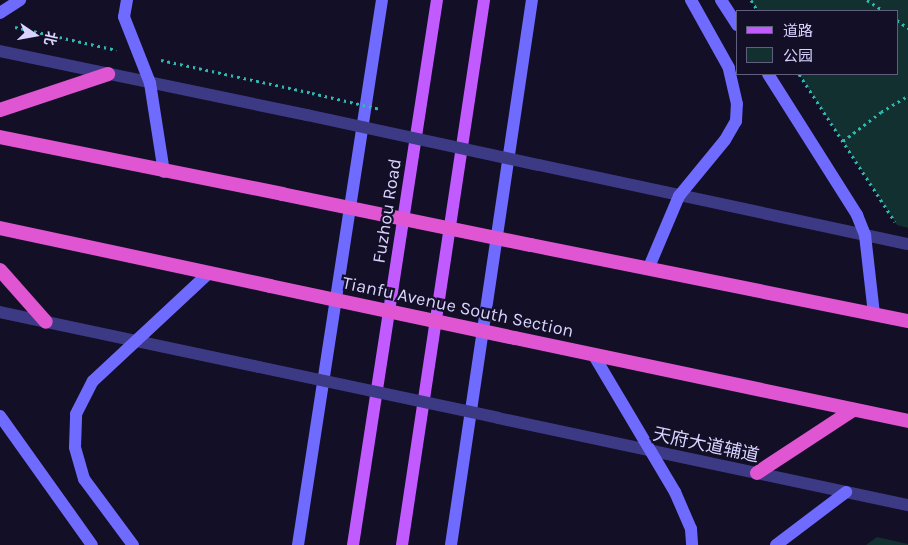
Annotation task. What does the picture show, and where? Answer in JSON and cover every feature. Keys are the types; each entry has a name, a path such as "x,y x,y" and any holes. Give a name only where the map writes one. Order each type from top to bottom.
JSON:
{"highway":[{"path":"0,110 108,74"},
{"path":"0,138 649,267 908,321"},
{"name":"Tianfu Avenue South Section","path":"0,228 908,421"},
{"path":"0,270 46,322"},
{"path":"757,473 853,410"}],"main road":[{"path":"0,13 20,0"},
{"path":"127,0 124,17 150,83 164,172"},
{"path":"297,543 382,0"},
{"name":"Fuzhou Road","path":"353,545 437,0"},
{"path":"402,545 484,0"},
{"path":"649,267 679,196 725,140 736,120 737,104 729,68 691,0"},
{"path":"721,0 736,23"},
{"path":"451,545 532,1"},
{"path":"769,75 857,215 865,235 874,314"},
{"path":"133,545 84,478 75,447 76,414 93,380 208,273"},
{"path":"593,354 675,492 691,529 692,545"},
{"path":"0,416 92,545"},
{"path":"776,545 846,492"}],"street":[{"path":"0,51 908,244"},
{"name":"天府大道辅道","path":"0,312 908,505"}],"path":[{"path":"867,0 882,10"},
{"path":"800,75 897,225"},
{"path":"842,141 881,112 908,96"}],"green space":[{"path":"751,0 908,0 908,228 897,225 800,75 898,75 898,10 757,10"},
{"path":"877,537 908,544 908,545 866,545"}]}
